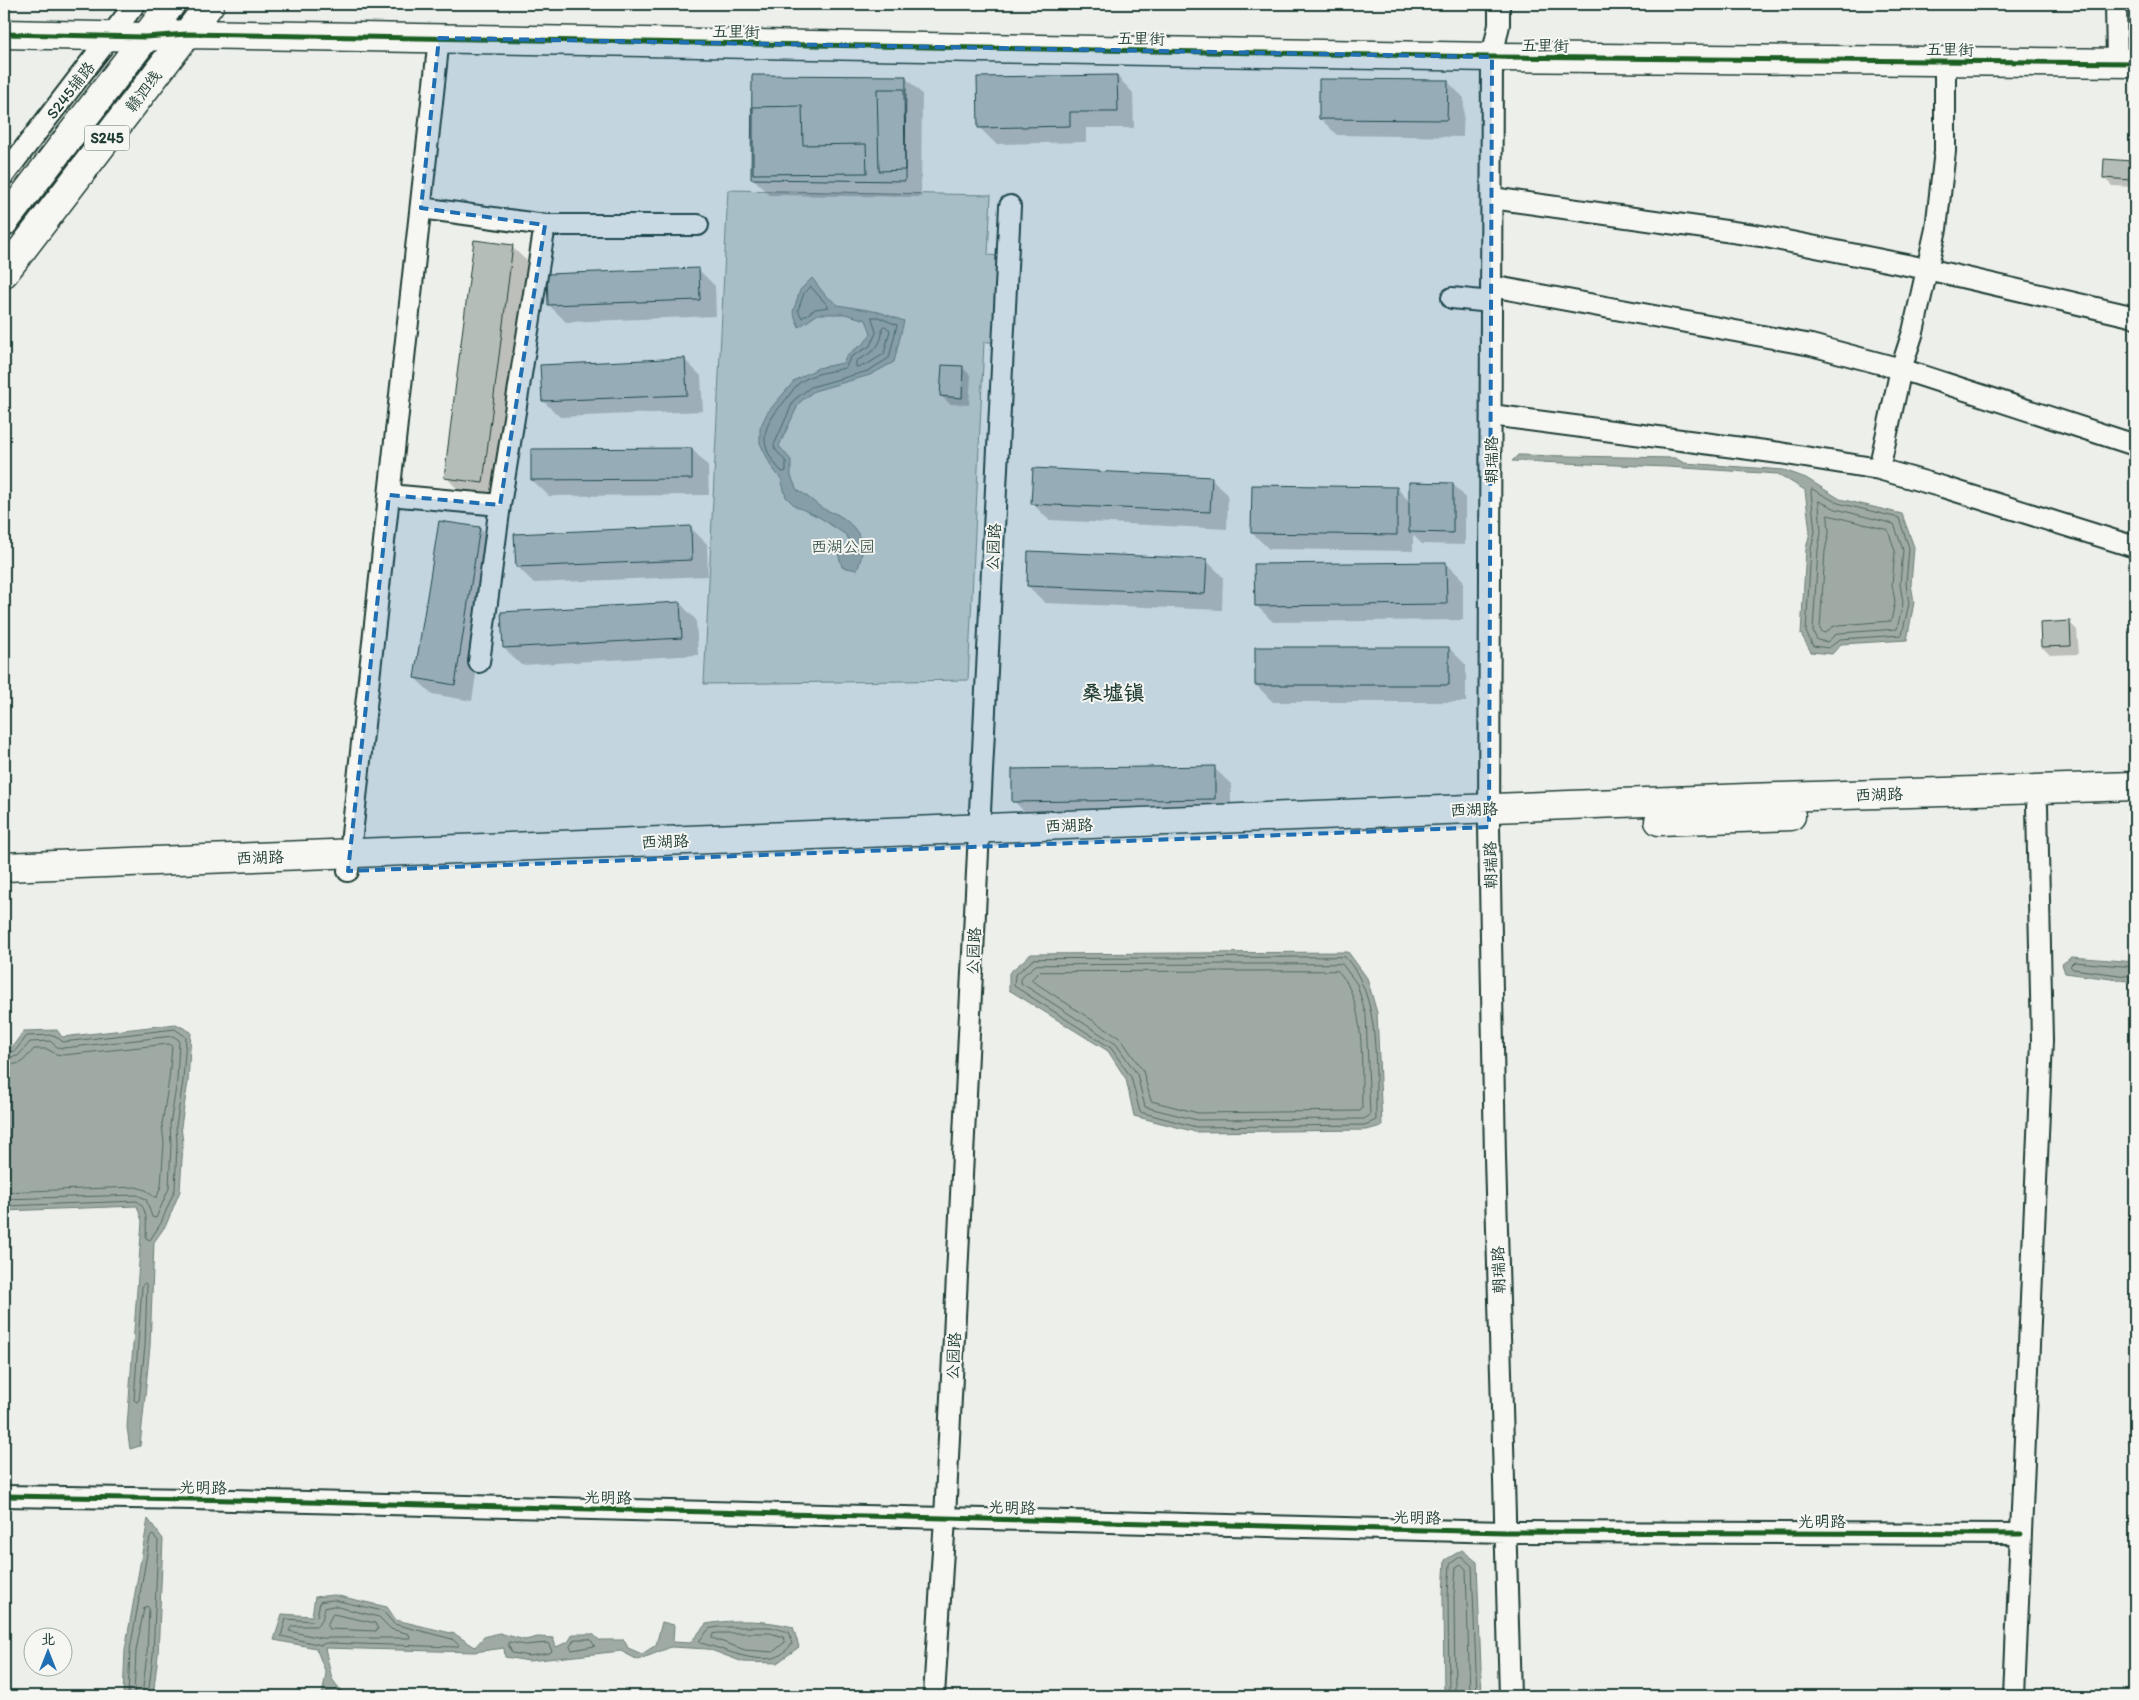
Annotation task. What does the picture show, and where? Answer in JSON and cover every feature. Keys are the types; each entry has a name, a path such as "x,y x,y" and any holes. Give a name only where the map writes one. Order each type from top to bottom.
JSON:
{"main road":[{"name":"赣泗线","path":"4,222 171,4"},
{"name":"赣泗线","path":"4,273 210,4"},
{"name":"五里街","path":"4,34 146,37 187,34 1492,57 2126,63"},
{"name":"西湖路","path":"4,867 349,862 1489,818 2135,786"},
{"name":"西湖路","path":"1489,818 2135,803"},
{"name":"西湖路","path":"4,884 349,862"}],"street":[{"name":"S245辅路","path":"4,175 136,4"},
{"name":"朝瑞路","path":"1499,4 1499,25 1492,57 1489,818 1510,1696"},
{"path":"2116,4 2126,63"},
{"path":"349,862 439,38"},
{"path":"1879,469 1936,229 1945,151 1945,61"},
{"path":"1492,198 1761,236 1927,269 2135,316"},
{"name":"公园路","path":"934,1696 945,1518 1010,206"},
{"path":"421,208 545,226 698,226"},
{"path":"479,662 500,505 545,226"},
{"path":"1452,298 1492,294 1811,345 1902,369 2135,445"},
{"path":"1491,415 1780,453 1879,469 2135,547"},
{"path":"389,495 500,505"},
{"path":"2014,1696 2042,1042 2037,806"},
{"name":"光明路","path":"4,1496 1506,1532 2020,1534"}],"highlighted area":[{"path":"439,38 1492,57 1489,827 348,871 389,495 500,505 545,225 421,208"}],"green space":[{"name":"西湖公园","path":"728,190 991,195 988,255 1000,256 995,342 984,342 968,680 704,684"}],"water":[{"path":"812,278 825,295 838,305 879,312 904,321 894,362 870,375 814,391 799,403 779,446 791,460 791,476 797,490 822,508 840,516 858,533 861,540 862,554 857,570 842,567 837,549 853,546 846,535 819,517 795,506 786,497 781,479 771,466 760,443 760,428 767,413 795,380 818,368 843,363 849,354 865,342 871,333 866,320 845,314 818,314 799,327 793,312 800,290"},
{"path":"1518,455 1675,458 1684,463 1784,470 1806,478 1840,499 1902,514 1914,547 1911,584 1914,602 1907,640 1841,644 1832,654 1811,652 1801,634 1806,549 1810,532 1805,490 1778,474 1668,467 1512,461"},
{"path":"1348,952 1367,978 1377,1013 1382,1126 1366,1130 1196,1132 1134,1116 1126,1079 1108,1051 1009,990 1009,973 1031,954"},
{"path":"2072,957 2135,962 2135,982 2065,973 2062,964"},
{"path":"176,1024 191,1032 188,1082 181,1126 183,1143 180,1191 166,1225 154,1242 150,1346 140,1446 130,1449 127,1427 142,1221 137,1206 4,1211 4,1047 12,1047 24,1031 57,1030 62,1037"},
{"path":"148,1519 163,1539 158,1655 153,1696 123,1696 125,1650"},
{"path":"1462,1550 1477,1562 1482,1696 1444,1696 1443,1594 1445,1560"},
{"path":"334,1595 387,1607 396,1620 455,1634 475,1647 484,1637 499,1633 525,1640 538,1637 553,1638 556,1647 568,1642 573,1634 593,1634 599,1640 624,1640 628,1648 642,1654 656,1645 662,1622 674,1625 673,1642 690,1643 706,1624 739,1621 772,1623 793,1627 799,1647 777,1663 743,1662 708,1649 671,1647 638,1660 621,1651 529,1661 505,1657 504,1648 474,1652 325,1648 332,1679 345,1696 322,1696 326,1673 316,1648 274,1640 282,1614 312,1616 315,1597"}],"building":[{"path":"752,75 906,76 905,181 751,179"},
{"path":"1117,75 1118,112 1070,112 1070,126 978,128 977,77"},
{"path":"1319,79 1448,80 1447,120 1319,119"},
{"path":"877,89 904,89 905,170 879,171"},
{"path":"802,106 803,145 866,144 867,173 753,174 753,107"},
{"path":"2104,159 2132,161 2131,180 2103,178"},
{"path":"474,240 513,245 483,483 444,478"},
{"path":"699,268 700,300 548,305 547,274"},
{"path":"685,358 687,395 542,401 540,365"},
{"path":"942,365 963,366 962,398 940,396"},
{"path":"692,448 692,479 531,480 531,449"},
{"path":"1033,468 1212,477 1210,512 1031,504"},
{"path":"1409,482 1453,483 1453,533 1409,532"},
{"path":"1252,485 1397,487 1397,535 1251,533"},
{"path":"439,521 480,527 455,685 414,678"},
{"path":"691,526 692,560 516,567 514,534"},
{"path":"1028,551 1207,559 1205,594 1027,586"},
{"path":"1446,562 1447,604 1255,606 1254,564"},
{"path":"680,602 682,638 503,648 501,612"},
{"path":"2070,621 2071,646 2041,647 2040,623"},
{"path":"1255,647 1449,647 1449,685 1255,685"},
{"path":"1215,766 1215,799 1012,802 1012,769"}],"cycle path":[{"path":"4,34 145,37 187,34 1492,57 2135,63"},
{"path":"4,1496 192,1499 1505,1532 2021,1534"}],"district":[{"name":"桑墟镇","path":"1113,693"}]}
